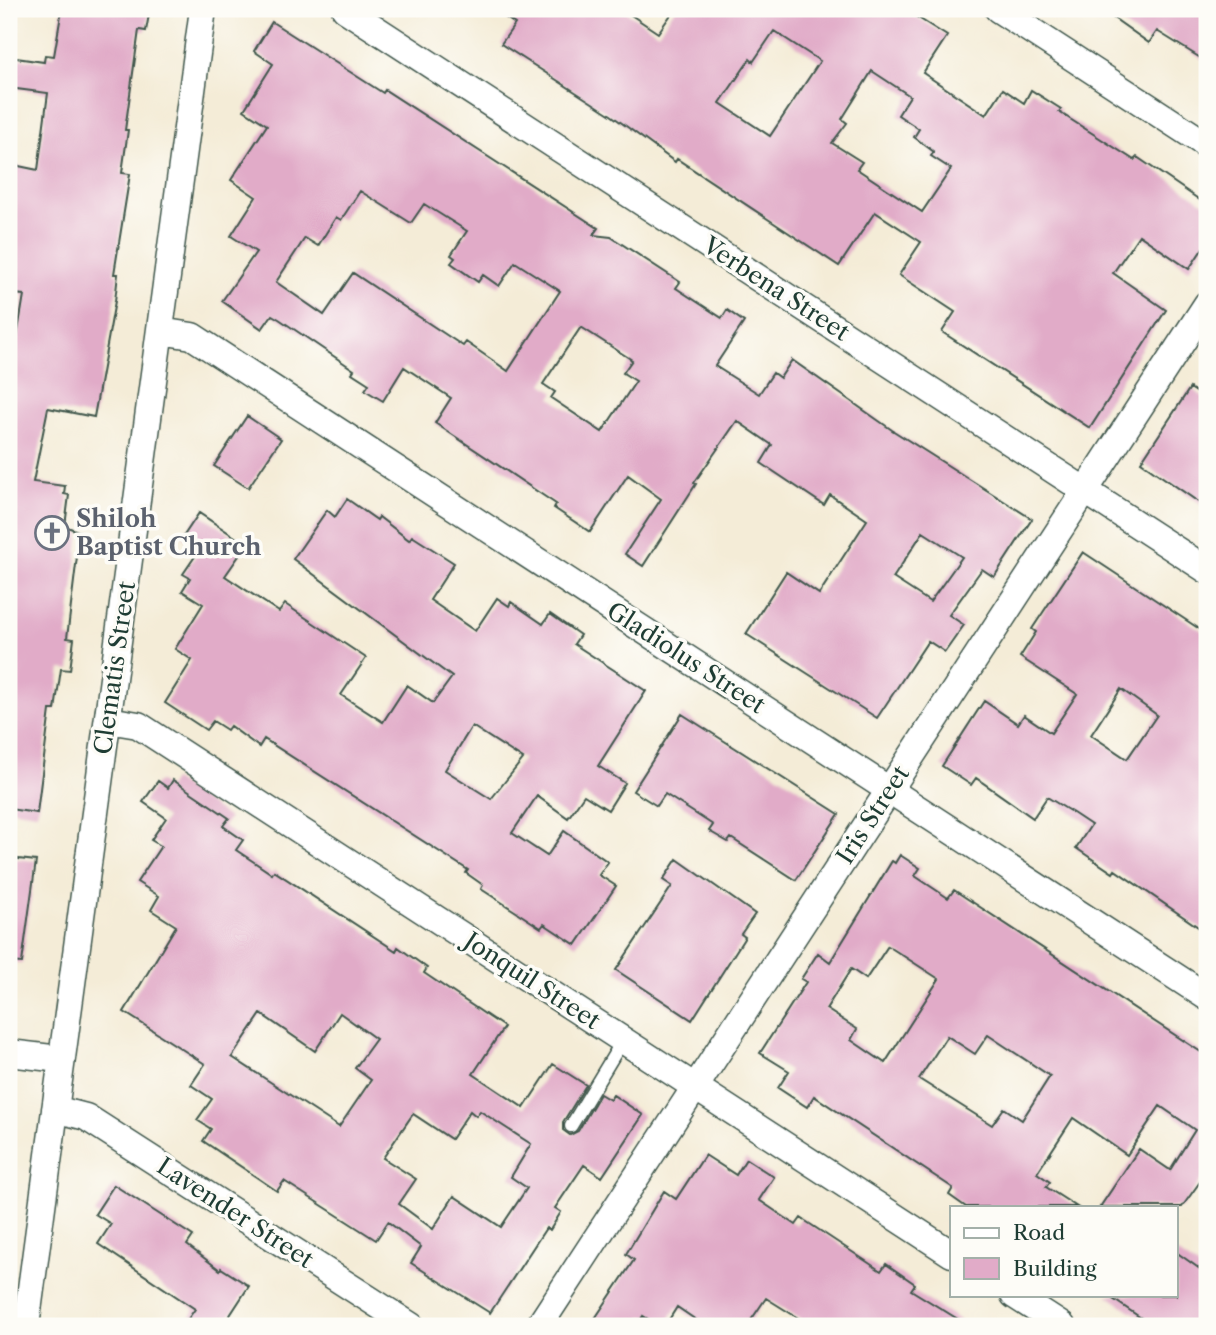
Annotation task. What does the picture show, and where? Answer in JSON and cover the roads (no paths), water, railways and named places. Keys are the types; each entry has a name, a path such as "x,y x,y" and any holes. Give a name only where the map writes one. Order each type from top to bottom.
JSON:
{"street":[{"name":"Clematis Street","path":"26,1326 203,9"},
{"name":"Verbena Street","path":"345,9 1207,570"},
{"path":"998,9 1207,145"},
{"name":"Iris Street","path":"539,1326 1207,304"},
{"name":"Gladiolus Street","path":"160,331 192,336 1207,997"},
{"name":"Jonquil Street","path":"108,720 138,725 950,1253"},
{"path":"9,1053 60,1059"},
{"name":"Lavender Street","path":"55,1109 86,1117 411,1326"},
{"path":"1016,1296 1062,1326"}],"lane":[{"path":"571,1126 623,1040"}],"place":[{"name":"Shiloh Baptist Church","path":"52,533"}]}
